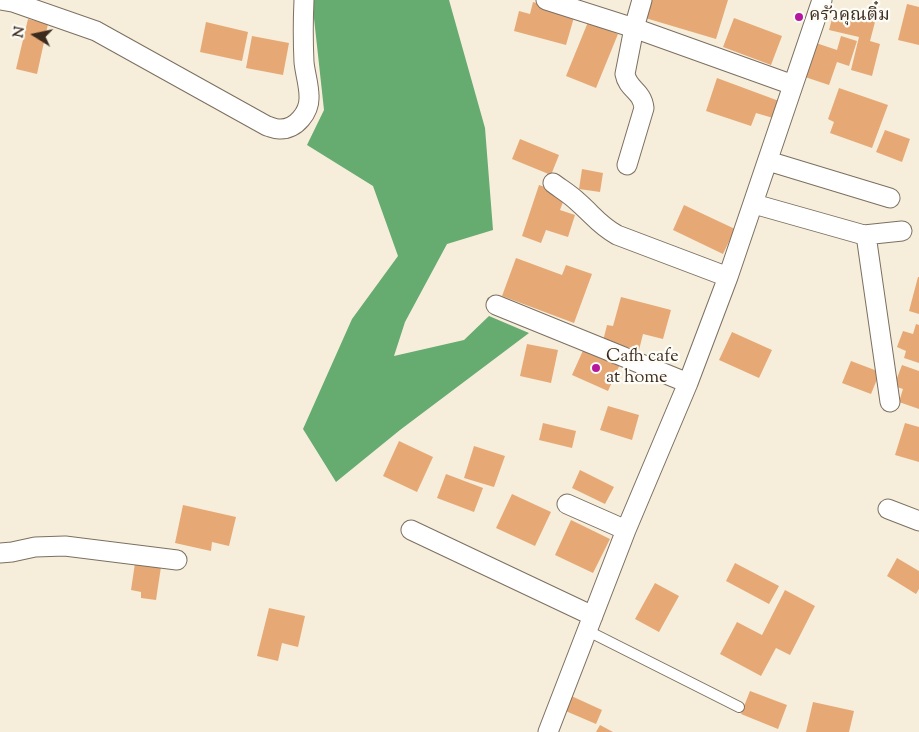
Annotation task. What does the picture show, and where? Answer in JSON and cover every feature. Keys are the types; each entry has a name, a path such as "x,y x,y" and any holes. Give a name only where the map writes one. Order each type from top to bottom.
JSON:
{"street":[{"path":"0,0 13,2 96,31 268,126 280,129 294,125 308,108 309,96 303,46 304,0"},
{"path":"546,0 634,28 793,85"},
{"path":"628,166 644,108 643,100 626,81 625,74 634,28 642,0"},
{"path":"548,732 626,530 688,383 728,277 822,0"},
{"path":"768,161 890,198"},
{"path":"553,183 579,202 594,219 612,232 728,277"},
{"path":"754,204 866,235 902,231"},
{"path":"866,235 890,402"},
{"path":"496,305 688,383"},
{"path":"568,504 626,530"},
{"path":"888,509 919,521"},
{"path":"411,530 590,623"},
{"path":"0,553 35,547 65,546 177,560"}],"lane":[{"path":"590,623 739,707"}],"green space":[{"path":"312,0 449,0 485,128 493,230 447,244 405,322 394,356 464,340 489,316 529,333 400,430 336,482 303,429 352,319 398,256 373,186 307,145 324,110"}],"building":[{"path":"647,0 728,0 716,39 642,17"},
{"path":"533,2 575,14 566,45 514,31 519,11 530,14"},
{"path":"907,4 919,7 919,45 898,40"},
{"path":"834,11 875,22 870,41 880,44 872,76 851,70 859,37 829,30"},
{"path":"734,18 782,36 771,65 723,47"},
{"path":"28,19 48,24 37,74 16,69"},
{"path":"206,22 248,32 242,61 200,52"},
{"path":"588,22 618,34 596,88 566,76"},
{"path":"252,36 289,43 283,75 246,68"},
{"path":"841,36 857,41 849,66 837,62 829,85 805,77 816,43 837,50"},
{"path":"717,78 779,101 773,118 756,113 751,126 706,111"},
{"path":"839,88 888,105 872,148 830,133 834,122 828,119"},
{"path":"885,130 910,139 902,162 876,152"},
{"path":"520,139 559,155 551,175 512,159"},
{"path":"582,169 603,173 600,192 579,189"},
{"path":"539,185 566,194 560,210 575,215 568,237 546,230 541,243 522,236"},
{"path":"684,205 735,229 723,254 673,230"},
{"path":"516,258 562,275 566,265 592,274 574,323 502,296"},
{"path":"919,277 919,314 909,311"},
{"path":"621,297 671,310 663,339 643,334 639,350 603,341 607,325 613,326"},
{"path":"916,324 919,325 919,363 904,358 906,351 897,347 903,331 913,334"},
{"path":"732,332 772,350 759,378 719,360"},
{"path":"527,344 558,350 551,383 520,376"},
{"name":"Cafh cafe at home","path":"585,346 621,362 608,391 572,375"},
{"path":"851,361 880,372 871,394 842,383"},
{"path":"902,365 919,371 919,409 899,402 903,389 894,386"},
{"path":"608,406 639,415 632,440 600,430"},
{"path":"543,423 576,431 572,448 539,440"},
{"path":"905,423 919,427 919,462 895,455"},
{"path":"399,441 433,457 417,492 383,476"},
{"path":"474,446 505,456 494,487 464,478"},
{"path":"580,470 614,487 605,504 572,488"},
{"path":"446,474 483,488 474,512 437,498"},
{"path":"512,494 551,512 535,546 496,528"},
{"path":"183,505 236,517 229,546 212,542 211,551 175,543"},
{"path":"571,520 610,539 593,573 555,555"},
{"path":"897,558 919,571 919,589 916,594 887,576"},
{"path":"135,563 161,567 156,600 141,598 141,592 131,590"},
{"path":"735,563 779,586 769,604 726,581"},
{"path":"655,583 679,596 659,632 635,619"},
{"path":"785,590 815,606 790,655 776,648 761,676 720,654 737,622 762,635"},
{"path":"269,608 305,616 298,647 282,643 278,661 257,656"},
{"path":"750,691 787,705 778,729 741,714"},
{"path":"567,694 602,710 596,724 561,709"},
{"path":"813,702 854,711 849,732 806,732"},
{"path":"600,725 613,732 596,732"}],"place":[{"name":"ครัวคุณติ๋ม","path":"799,17"},
{"name":"Cafh cafe at home","path":"596,368"}]}
